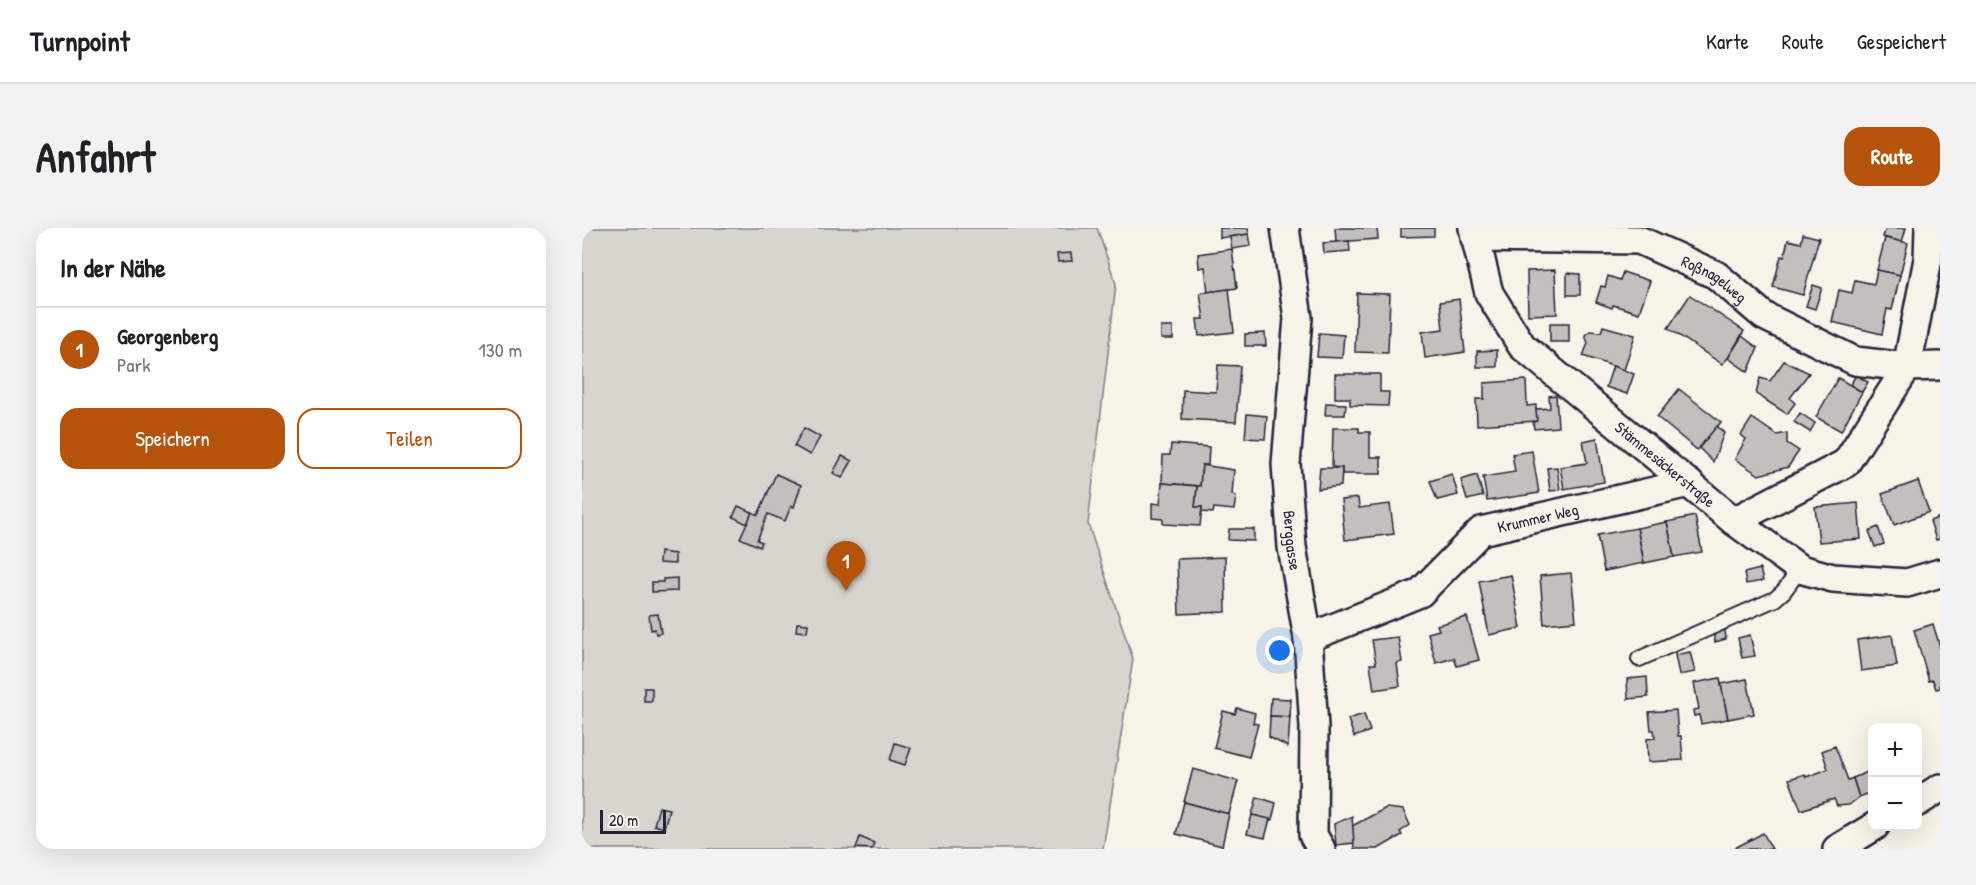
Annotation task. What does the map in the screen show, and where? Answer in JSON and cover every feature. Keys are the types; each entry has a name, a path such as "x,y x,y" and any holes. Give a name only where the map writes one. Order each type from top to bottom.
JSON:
{"street":[{"name":"Berggasse","path":"1285,228 1298,318 1286,464 1292,547 1308,638 1314,727 1313,836 1321,849"},
{"path":"1734,522 1846,463 1907,367 1928,259 1929,228"},
{"name":"Roßnagelweg","path":"1474,233 1639,240 1716,275 1764,316 1856,362 1907,367 1940,366"},
{"name":"Stämmesäckerstraße","path":"1474,233 1489,293 1522,346 1734,522 1800,569 1833,578 1907,583 1940,573"},
{"name":"Krummer Weg","path":"1308,638 1420,593 1481,531 1689,483"},
{"path":"1922,799 1940,788"},
{"path":"1837,849 1868,830"}],"lane":[{"path":"1639,659 1774,598 1784,591 1800,569"}],"shaded area":[{"path":"582,228 1097,228 1116,284 1088,524 1133,659 1103,849 582,849"}],"building":[{"path":"1220,228 1248,228 1249,234 1220,238"},
{"path":"1335,228 1377,228 1378,239 1336,242"},
{"path":"1401,228 1434,228 1434,236 1401,237"},
{"path":"1886,228 1906,228 1902,242 1883,237"},
{"path":"1249,234 1251,246 1232,249 1230,237"},
{"path":"1803,234 1819,238 1803,295 1773,287 1781,256 1784,257 1788,240 1801,243"},
{"path":"1885,238 1908,243 1900,275 1877,270"},
{"path":"1349,241 1350,251 1324,253 1323,243"},
{"path":"1232,249 1237,288 1208,292 1205,267 1199,268 1198,254"},
{"path":"1071,253 1072,261 1058,262 1057,254"},
{"path":"1555,270 1557,314 1528,315 1527,271"},
{"path":"1877,270 1900,275 1892,310 1887,309 1882,334 1832,322 1839,290 1852,293 1855,280 1874,284"},
{"path":"1623,272 1650,281 1639,313 1613,305 1612,308 1596,302 1601,286 1605,287 1608,276 1620,280"},
{"path":"1567,273 1580,274 1580,295 1567,295"},
{"path":"1813,285 1822,288 1815,309 1806,306"},
{"path":"1229,289 1234,332 1199,336 1197,319 1204,319 1200,293"},
{"path":"1357,293 1390,294 1388,353 1355,352"},
{"path":"1690,295 1744,331 1722,364 1668,328"},
{"path":"1459,299 1465,352 1425,358 1422,332 1443,329 1440,302"},
{"path":"1550,323 1569,323 1569,342 1550,342"},
{"path":"1603,326 1635,335 1624,370 1583,356 1588,343 1585,335 1590,331 1601,332"},
{"path":"1161,327 1173,327 1173,339 1161,339"},
{"path":"1265,333 1266,346 1245,346 1245,334"},
{"path":"1319,333 1344,335 1342,358 1317,357"},
{"path":"1742,336 1758,348 1748,372 1728,358"},
{"path":"1497,350 1497,367 1477,367 1477,351"},
{"path":"1784,361 1809,373 1790,398 1795,403 1787,414 1756,394 1760,378 1770,381"},
{"path":"1218,365 1240,366 1236,422 1182,419 1183,390 1216,392"},
{"path":"1613,366 1634,374 1627,394 1606,387"},
{"path":"1335,374 1380,374 1380,392 1389,392 1388,406 1350,405 1350,398 1335,398"},
{"path":"1856,375 1868,382 1862,392 1850,385"},
{"path":"1838,378 1862,392 1841,431 1816,417"},
{"path":"1526,380 1527,406 1536,405 1537,421 1477,425 1476,399 1484,399 1484,383"},
{"path":"1679,389 1721,422 1697,450 1657,417"},
{"path":"1556,395 1558,427 1534,429 1533,422 1537,421 1536,409 1550,408 1549,396"},
{"path":"1326,403 1346,404 1345,415 1325,415"},
{"path":"1800,413 1815,423 1810,432 1794,422"},
{"path":"1247,414 1267,416 1265,439 1245,438"},
{"path":"1752,418 1777,435 1787,433 1787,443 1799,451 1788,467 1759,475 1735,459 1746,439 1741,435"},
{"path":"1717,426 1724,433 1713,462 1699,448"},
{"path":"804,428 820,437 810,455 794,446"},
{"path":"1333,428 1359,428 1359,432 1370,432 1370,457 1381,457 1381,474 1342,474 1342,468 1332,467"},
{"path":"1597,438 1604,482 1564,489 1560,467 1587,463 1583,441"},
{"path":"1171,444 1209,447 1208,465 1202,465 1200,486 1162,483 1163,455 1170,455"},
{"path":"1532,451 1539,493 1487,501 1483,477 1515,472 1512,454"},
{"path":"842,456 852,461 842,478 833,473"},
{"path":"1202,465 1234,470 1232,495 1236,496 1234,510 1214,508 1213,513 1201,512 1202,507 1195,507"},
{"path":"1557,467 1560,490 1550,491 1547,468"},
{"path":"1320,468 1342,468 1341,486 1318,489"},
{"path":"776,474 801,485 794,507 791,506 785,521 768,514 757,540 762,542 760,547 740,538 752,512 758,515"},
{"path":"1452,474 1458,495 1437,500 1430,481"},
{"path":"1477,475 1483,496 1467,500 1461,480"},
{"path":"1918,481 1929,512 1894,525 1882,494"},
{"path":"1162,483 1197,486 1195,507 1202,507 1200,526 1163,524 1163,519 1152,518 1152,503 1160,504"},
{"path":"1358,498 1359,508 1390,504 1394,534 1345,540 1341,500"},
{"path":"1858,503 1861,539 1819,542 1815,507"},
{"path":"738,506 752,512 747,524 733,517"},
{"path":"1695,516 1702,552 1674,557 1667,522"},
{"path":"1940,517 1940,539 1936,540 1930,521"},
{"path":"1667,522 1674,557 1644,563 1637,528"},
{"path":"1878,527 1884,544 1875,547 1869,531"},
{"path":"1637,528 1644,563 1604,571 1597,535"},
{"path":"1229,529 1254,529 1254,541 1228,540"},
{"path":"660,552 675,554 675,564 659,563"},
{"path":"1225,557 1226,612 1179,614 1177,559"},
{"path":"1760,569 1763,581 1746,584 1744,573"},
{"path":"1571,573 1576,621 1544,624 1540,576"},
{"path":"1511,575 1521,628 1489,635 1479,581"},
{"path":"677,578 677,591 652,592 652,582"},
{"path":"658,614 661,633 656,634 655,629 651,630 649,615"},
{"path":"1467,617 1479,660 1457,666 1454,658 1436,663 1428,633 1439,630 1437,625"},
{"path":"797,623 808,624 807,632 796,631"},
{"path":"1933,624 1940,647 1940,688 1936,689 1933,680 1929,681 1914,630"},
{"path":"1725,630 1726,639 1715,642 1713,632"},
{"path":"1750,635 1755,656 1742,658 1738,638"},
{"path":"1892,635 1897,666 1861,671 1857,640"},
{"path":"1398,637 1402,662 1397,663 1400,686 1374,690 1370,664 1376,664 1372,640"},
{"path":"1690,652 1695,672 1679,675 1675,655"},
{"path":"1647,677 1648,697 1628,699 1627,679"},
{"path":"1720,678 1728,719 1701,724 1699,715 1694,716 1693,710 1699,709 1694,683"},
{"path":"1747,679 1754,714 1728,719 1721,684"},
{"path":"644,688 652,688 652,701 644,701"},
{"path":"1271,698 1291,699 1290,717 1270,716"},
{"path":"1237,708 1255,713 1253,723 1258,724 1249,757 1214,748 1223,711 1235,714"},
{"path":"1676,710 1683,760 1648,762 1647,739 1655,738 1654,730 1651,730 1649,712"},
{"path":"1364,714 1370,731 1354,737 1348,719"},
{"path":"1270,716 1290,717 1288,747 1269,737"},
{"path":"895,743 911,748 905,765 890,760"},
{"path":"1835,746 1848,780 1853,778 1859,797 1849,805 1837,806 1834,799 1801,810 1789,779 1805,774 1806,777 1828,769 1822,751"},
{"path":"1193,769 1238,781 1229,814 1184,802"},
{"path":"1868,772 1868,794 1859,797 1853,778"},
{"path":"1257,797 1276,803 1272,820 1252,815"},
{"path":"1184,802 1229,814 1222,846 1176,834"},
{"path":"659,807 669,809 664,828 654,825"},
{"path":"1386,808 1403,810 1410,825 1400,832 1402,835 1378,849 1354,849 1352,826"},
{"path":"1252,815 1270,819 1265,838 1247,834"},
{"path":"1352,816 1354,843 1336,845 1334,824"},
{"path":"1763,833 1772,849 1733,849"},
{"path":"860,837 874,843 872,849 856,848"}],"place":[{"name":"Georgenberg","path":"846,591"}]}
